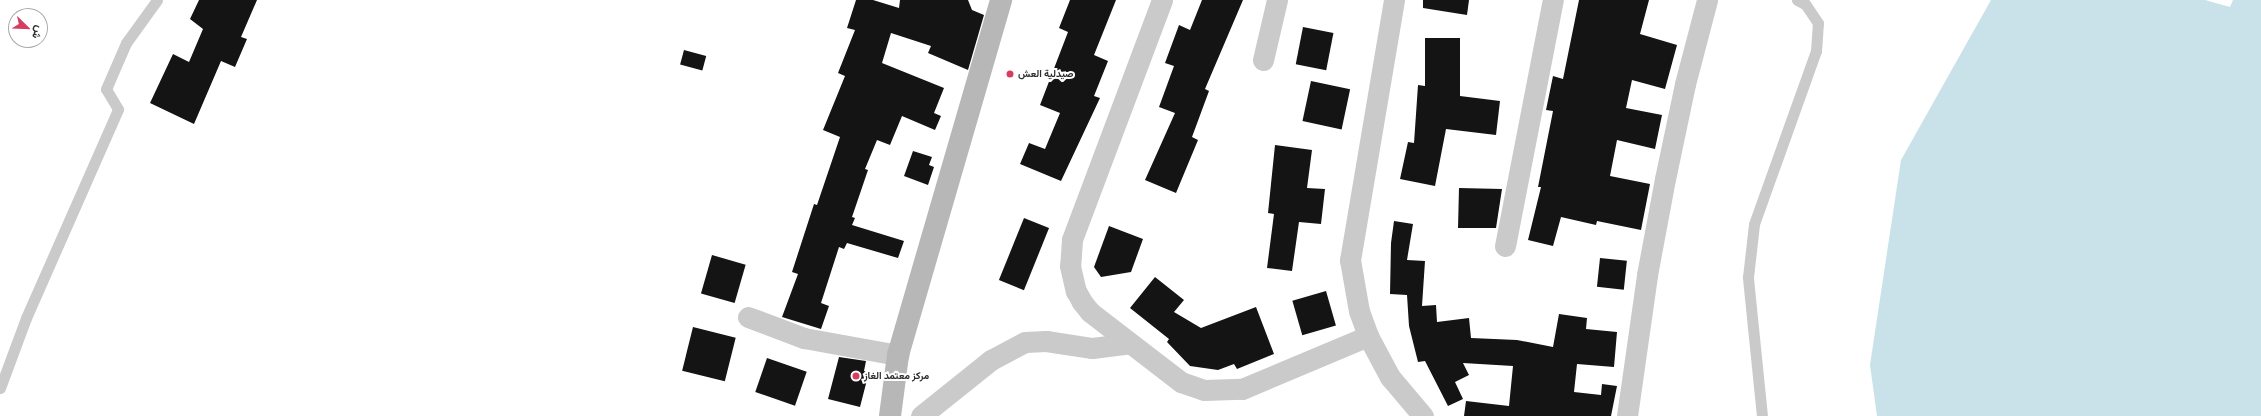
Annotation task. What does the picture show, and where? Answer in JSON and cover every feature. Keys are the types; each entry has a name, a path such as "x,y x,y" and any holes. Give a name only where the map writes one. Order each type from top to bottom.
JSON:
{"main road":[{"path":"886,412 898,355 1001,0"}],"street":[{"path":"1162,0 1072,240 1070,253 1072,278 1082,302 1090,312 1181,382 1217,392 1248,386 1368,336"},
{"path":"1264,60 1277,0"},
{"path":"1394,0 1350,260 1359,311 1368,336 1390,378 1423,416"},
{"path":"1505,246 1553,0"},
{"path":"1627,416 1648,275 1665,179 1685,84 1707,0"},
{"path":"748,317 804,338 898,355"},
{"path":"921,416 991,360 1025,342 1046,341 1092,348 1130,343"}],"lane":[{"path":"0,388 26,318 118,109 106,89 126,43 157,0"},
{"path":"1762,416 1748,277 1754,224 1816,51 1818,23 1805,4 1797,0"}],"water":[{"path":"1991,0 2205,0 2230,7 2233,0 2261,0 2261,416 1877,416 1870,365 1901,160"}],"building":[{"path":"199,0 257,0 241,37 247,39 235,67 221,61 194,124 150,103 173,54 189,62 203,29 190,19"},
{"path":"856,0 873,0 899,8 900,0 968,0 972,10 984,15 968,70 928,53 931,46 891,33 882,63 944,88 934,113 941,116 935,130 902,116 890,145 877,140 865,169 868,170 852,217 855,218 852,225 904,241 898,258 847,243 844,249 839,247 821,303 829,306 821,329 782,317 798,274 792,272 814,204 817,205 840,137 823,130 845,76 838,73 855,30 847,28"},
{"path":"1070,0 1116,0 1094,55 1108,61 1094,96 1100,98 1061,181 1020,164 1029,143 1045,149 1060,113 1040,105 1068,32 1059,28"},
{"path":"1202,0 1243,0 1205,89 1209,91 1192,137 1198,140 1176,193 1145,180 1175,113 1159,107 1174,66 1165,63 1179,25 1190,30"},
{"path":"1423,0 1469,0 1467,15 1423,8"},
{"path":"1579,0 1649,0 1640,34 1677,45 1665,89 1632,80 1626,108 1662,115 1655,149 1617,140 1610,176 1650,184 1641,230 1597,221 1596,225 1561,217 1553,246 1528,240 1541,187 1538,187 1553,111 1546,110 1553,76 1563,79"},
{"path":"1303,27 1333,33 1326,70 1296,64"},
{"path":"1425,38 1460,38 1460,96 1500,101 1496,135 1446,129 1435,186 1400,179 1408,142 1414,143 1418,85 1425,86"},
{"path":"684,50 706,56 702,70 680,64"},
{"path":"1311,81 1350,89 1342,129 1302,121"},
{"path":"1275,145 1312,150 1307,188 1325,189 1321,224 1299,222 1292,271 1267,268 1274,214 1268,213"},
{"path":"913,151 932,157 929,165 934,167 928,185 904,176"},
{"path":"1459,188 1502,189 1496,228 1458,228"},
{"path":"1024,218 1049,228 1024,290 999,280"},
{"path":"1394,221 1413,224 1407,260 1425,261 1422,306 1436,305 1437,322 1469,318 1471,338 1517,340 1553,347 1559,314 1587,318 1586,329 1617,332 1614,367 1577,364 1574,392 1601,395 1602,384 1617,386 1611,416 1464,416 1466,401 1509,406 1513,366 1463,363 1469,375 1455,382 1463,399 1448,406 1425,361 1418,362 1409,326 1407,295 1390,294 1391,243"},
{"path":"1109,226 1143,239 1131,272 1101,277 1094,267"},
{"path":"712,255 746,265 735,303 701,293"},
{"path":"1600,258 1627,261 1624,290 1597,287"},
{"path":"1155,277 1184,300 1174,312 1201,328 1256,307 1274,354 1237,369 1234,364 1218,370 1190,366 1167,342 1169,339 1130,308"},
{"path":"1326,291 1336,326 1302,335 1292,301"},
{"path":"693,327 736,338 725,381 682,371"},
{"path":"839,357 866,361 864,371 869,372 860,407 828,399"},
{"path":"767,358 807,372 795,406 755,392"}],"place":[{"name":"صيدلية العش","path":"1010,74"},
{"name":"مركز معتمد الغاز","path":"856,376"}]}
